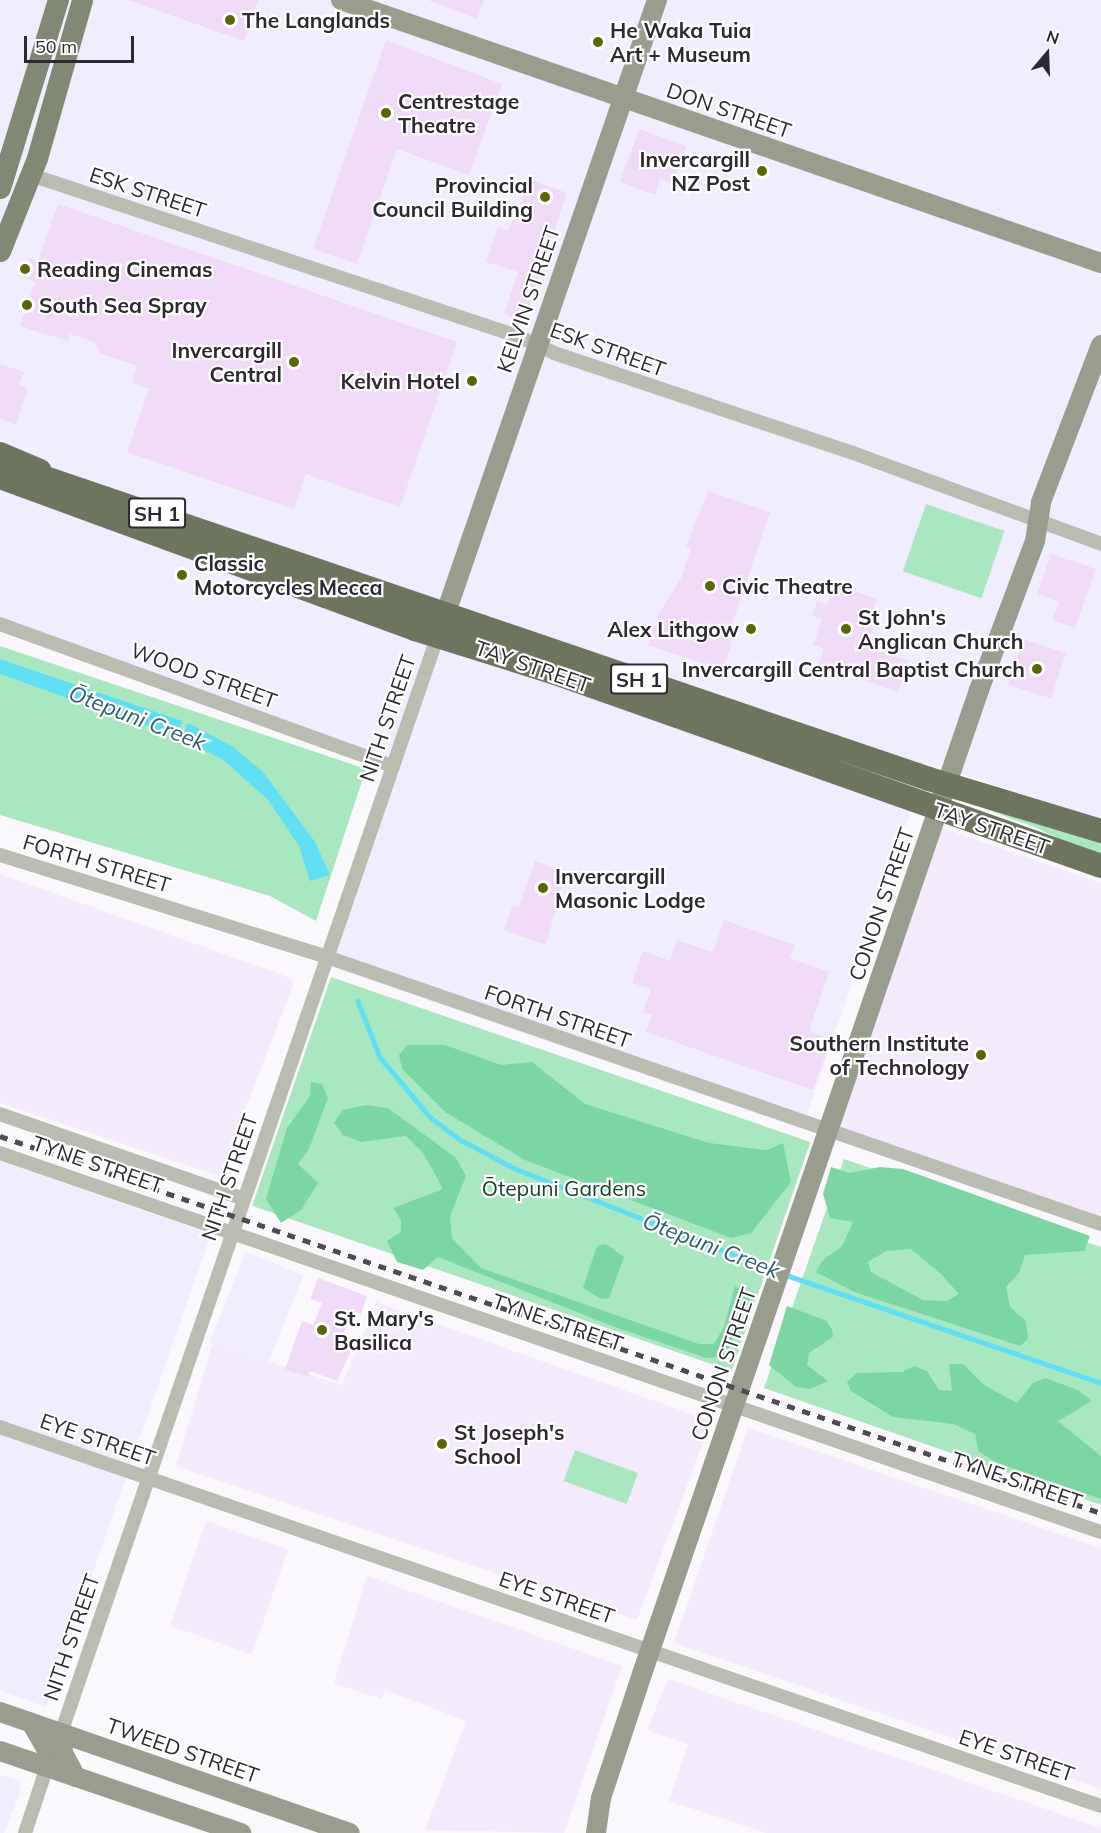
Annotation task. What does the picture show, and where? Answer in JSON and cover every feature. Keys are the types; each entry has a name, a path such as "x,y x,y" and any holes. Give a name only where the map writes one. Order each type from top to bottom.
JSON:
{"highway":[{"path":"0,454 73,495"},
{"name":"TAY STREET","path":"0,461 73,495"},
{"name":"TAY STREET","path":"0,477 73,495 442,624 939,809 1101,866"},
{"path":"0,485 73,495"},
{"name":"TAY STREET","path":"442,624 947,785 1101,831"}],"main road":[{"path":"0,188 58,0"},
{"path":"0,251 31,175 82,0"}],"street":[{"name":"DON STREET","path":"341,0 1101,263"},
{"name":"KELVIN STREET","path":"442,624 657,0"},
{"name":"ESK STREET","path":"31,175 537,346 1101,544"},
{"name":"CONON STREET","path":"596,1833 601,1798 650,1651 947,785 1035,541 1053,467 1101,345"},
{"name":"WOOD STREET","path":"0,624 393,766"},
{"name":"NITH STREET","path":"61,1733 442,624"},
{"name":"FORTH STREET","path":"0,855 327,957 1101,1224"},
{"name":"TYNE STREET","path":"0,1114 244,1199"},
{"name":"TYNE STREET","path":"0,1153 735,1404 1101,1532"},
{"name":"EYE STREET","path":"0,1427 1101,1806"},
{"name":"TWEED STREET","path":"0,1712 308,1826 350,1833"},
{"path":"25,1833 47,1767 48,1752 32,1724"},
{"path":"61,1733 63,1753 76,1777"},
{"path":"0,1751 241,1833"},
{"path":"583,1833 601,1798"}],"shaded area":[{"path":"0,0 1101,0 1101,819 927,763 802,1129 323,964 392,760 0,617"},
{"name":"Southern Institute of Technology","path":"940,827 1101,883 1101,1221 836,1130"},
{"path":"0,874 291,978 293,986 219,1176 0,1103"},
{"path":"0,1161 211,1234 46,1707 0,1691"},
{"path":"246,1252 303,1275 267,1365 210,1342"},
{"name":"St Joseph's School","path":"376,1302 711,1421 637,1620 176,1466 213,1343 342,1385"},
{"path":"748,1428 1101,1548 1101,1789 674,1643"},
{"path":"206,1521 288,1549 252,1654 170,1626"},
{"path":"367,1576 622,1666 564,1833 425,1830 466,1721 385,1690 381,1699 334,1683"},
{"path":"668,1679 1101,1828 1101,1833 766,1833 669,1801 688,1744 647,1730"},
{"path":"0,1775 19,1781 21,1791 4,1833 0,1833"}],"green space":[{"path":"926,504 1004,531 981,598 903,571"},
{"path":"0,646 366,769 316,921 270,896 0,815"},
{"path":"972,804 1101,840 1101,858 1034,827"},
{"name":"Ōtepuni Gardens","path":"331,977 810,1142 732,1371 252,1206"},
{"path":"407,1045 445,1045 501,1065 532,1062 585,1104 709,1143 767,1150 783,1143 791,1182 751,1233 731,1238 525,1160 445,1112 402,1069 399,1055"},
{"path":"311,1082 322,1084 328,1098 309,1149 298,1164 318,1183 302,1209 281,1223 266,1199 287,1128 310,1096"},
{"path":"366,1105 388,1108 456,1158 466,1176 450,1216 452,1238 481,1268 699,1344 714,1344 724,1327 735,1286 753,1294 725,1356 706,1358 612,1326 438,1257 423,1270 397,1262 387,1241 401,1232 401,1220 393,1208 443,1189 424,1154 406,1136 361,1142 343,1135 334,1123 342,1110"},
{"path":"844,1159 1101,1247 1101,1505 764,1388"},
{"path":"831,1167 849,1173 880,1167 903,1169 1090,1236 1084,1251 1025,1255 1019,1273 1006,1287 1010,1307 1026,1321 1028,1339 1020,1346 854,1292 816,1272 822,1261 842,1246 853,1222 830,1218 823,1194","holes":["911,1249 941,1274 959,1294 947,1301 923,1300 871,1272 868,1262 886,1251"]},
{"path":"606,1244 624,1257 609,1298 601,1299 583,1288 597,1246"},
{"path":"787,1306 827,1321 832,1330 833,1337 809,1353 807,1365 828,1381 810,1389 796,1387 769,1365"},
{"path":"949,1364 963,1364 984,1385 1017,1403 1033,1383 1045,1378 1078,1390 1092,1401 1058,1421 1101,1456 1101,1499 998,1463 979,1452 975,1434 953,1424 893,1417 851,1391 847,1382 857,1373 902,1372 914,1366 927,1371 939,1390 952,1391"},
{"path":"575,1450 638,1473 627,1504 564,1481"}],"water":[{"path":"0,659 182,721 177,737 0,674"},
{"path":"188,723 232,746 263,772 315,842 330,875 310,881 299,846 269,801 225,761 182,738"}],"building":[{"name":"The Langlands","path":"128,0 258,0 244,41"},
{"path":"428,0 484,0 477,19"},
{"path":"386,40 502,84 469,175 397,149 357,264 313,249"},
{"path":"639,129 686,146 673,184 660,179 655,195 620,182"},
{"path":"531,180 567,193 525,321 504,314 518,272 486,262 498,227 508,231"},
{"name":"Invercargill Central","path":"58,204 457,342 400,507 306,474 294,509 127,452 149,389 132,383 137,366 99,353 95,342 70,334 68,341 20,326 35,282 22,277 29,258 38,261"},
{"path":"0,364 24,372 19,385 28,388 16,425 0,419"},
{"name":"Civic Theatre","path":"708,491 770,512 730,630 732,642 723,670 648,645 658,615 681,578 691,548 686,546"},
{"path":"1051,554 1096,569 1075,628 1052,620 1059,602 1037,594"},
{"name":"St John's Anglican Church","path":"834,584 877,599 871,618 876,620 870,638 877,640 874,649 909,661 898,692 818,665 824,649 813,645 822,619 812,616 817,601 827,605"},
{"name":"Invercargill Central Baptist Church","path":"1023,639 1066,653 1051,699 1008,685"},
{"name":"Invercargill Masonic Lodge","path":"535,861 566,872 546,945 504,930 513,905 519,907"},
{"path":"724,920 795,945 790,958 829,972 809,1031 831,1039 813,1090 646,1032 652,1015 643,1012 651,989 632,983 643,951 670,961 677,940 713,952"},
{"name":"St. Mary's Basilica","path":"318,1278 367,1296 361,1314 351,1311 343,1335 356,1340 337,1381 310,1371 308,1377 285,1369 302,1321 313,1325 322,1303 310,1299"}],"waterway":[{"name":"Ōtepuni Creek","path":"358,1001 380,1057 430,1117 461,1140 516,1169 775,1271"},
{"name":"Ōtepuni Creek","path":"783,1274 1101,1383"}],"railway":[{"path":"0,1136 1101,1513"}],"place":[{"name":"The Langlands","path":"230,20"},
{"name":"He Waka Tuia Art + Museum","path":"598,42"},
{"name":"Centrestage Theatre","path":"386,113"},
{"name":"Invercargill NZ Post","path":"762,171"},
{"name":"Provincial Council Building","path":"545,197"},
{"name":"Reading Cinemas","path":"25,269"},
{"name":"South Sea Spray","path":"27,305"},
{"name":"Invercargill Central","path":"294,362"},
{"name":"Kelvin Hotel","path":"472,381"},
{"name":"Classic Motorcycles Mecca","path":"182,575"},
{"name":"Civic Theatre","path":"710,586"},
{"name":"Alex Lithgow","path":"751,629"},
{"name":"St John's Anglican Church","path":"846,629"},
{"name":"Invercargill Central Baptist Church","path":"1037,669"},
{"name":"Invercargill Masonic Lodge","path":"543,888"},
{"name":"Southern Institute of Technology","path":"981,1055"},
{"name":"St. Mary's Basilica","path":"322,1330"},
{"name":"St Joseph's School","path":"442,1444"}]}
